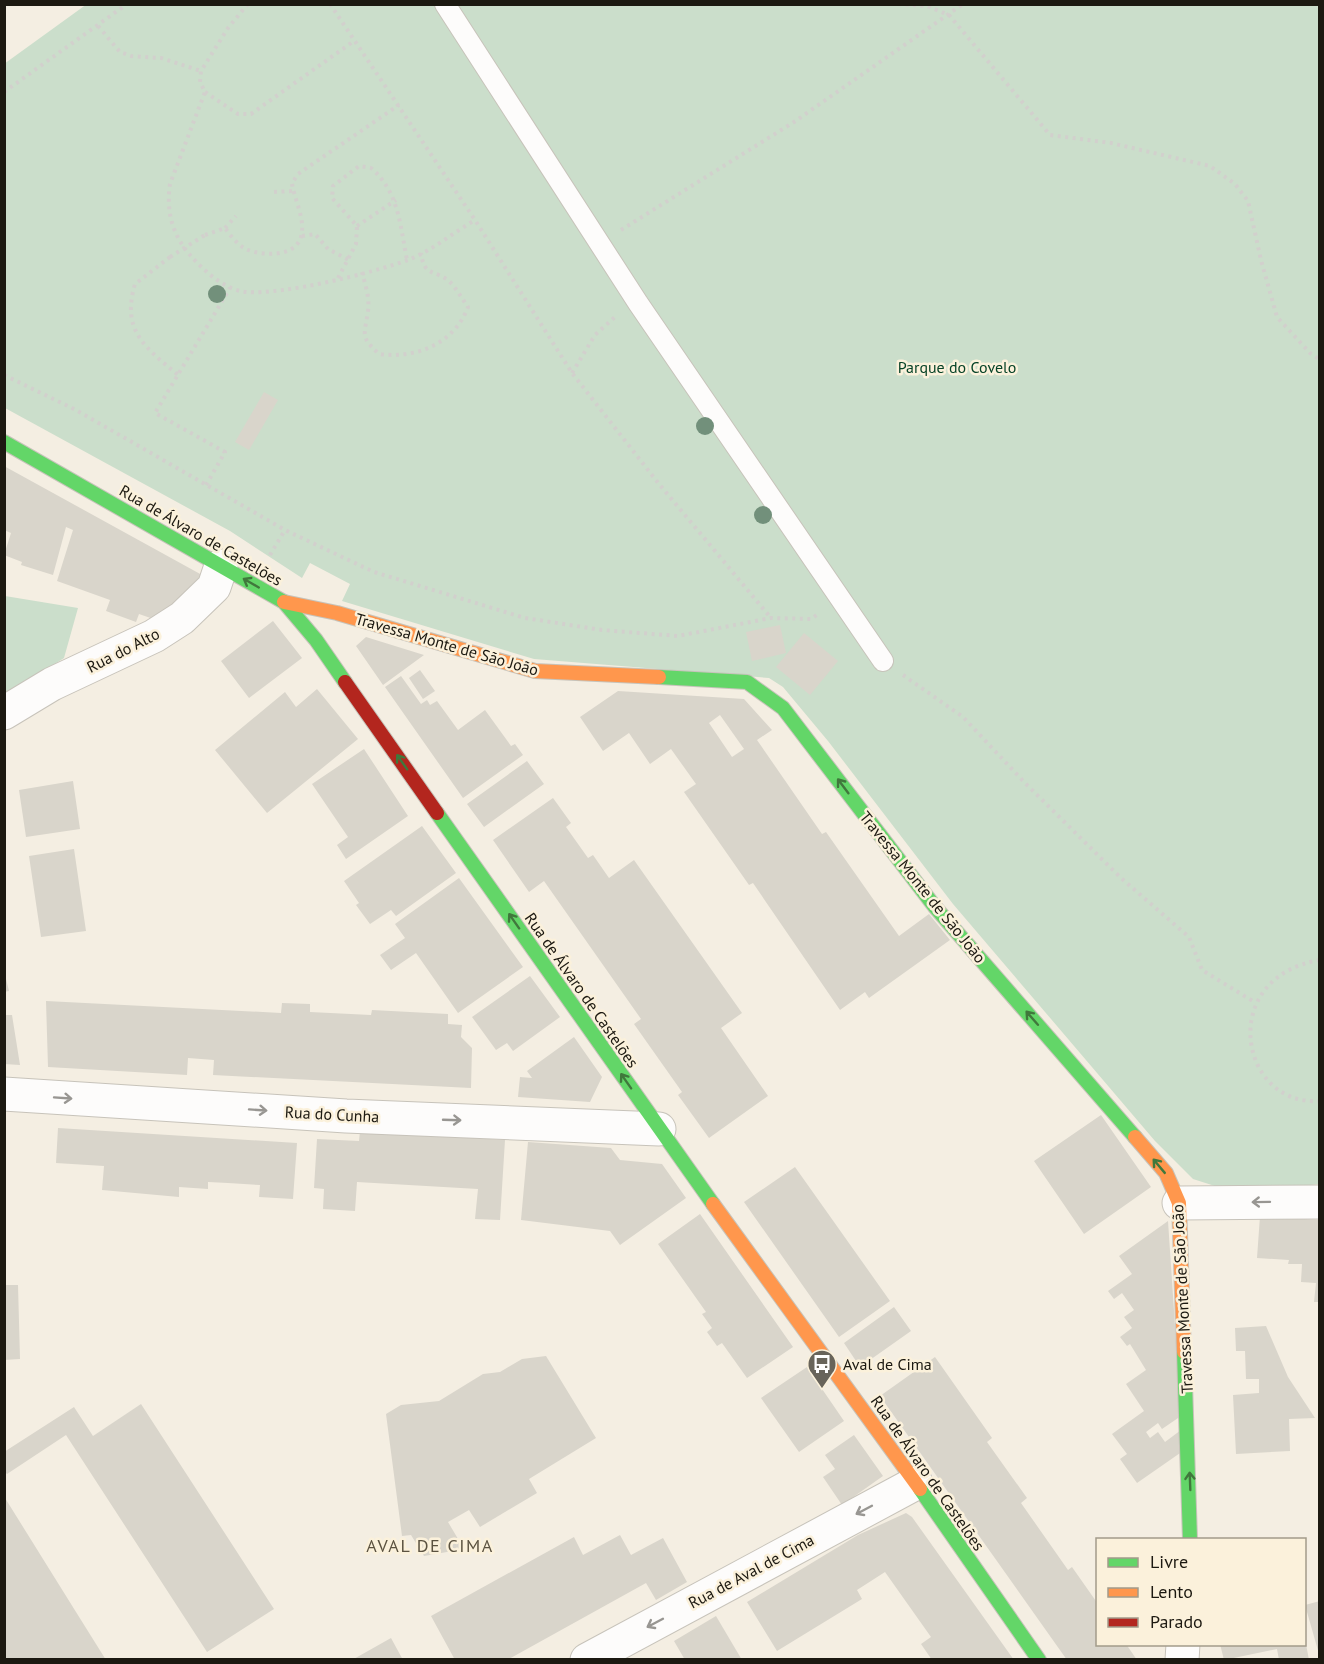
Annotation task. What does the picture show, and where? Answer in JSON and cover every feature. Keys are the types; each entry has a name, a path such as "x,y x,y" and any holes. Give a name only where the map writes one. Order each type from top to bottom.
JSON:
{"street":[{"name":"Rua de Álvaro de Castelões","path":"4,442 284,602 316,640 659,1129 916,1483 1039,1659"},
{"name":"Rua do Alto","path":"4,713 52,684 154,636 182,618 214,587 221,566"},
{"name":"Travessa Monte de São João","path":"284,602 337,613 535,671 747,682 783,708 935,907 1166,1173 1179,1203 1190,1538"},
{"name":"Rua do Cunha","path":"4,1094 346,1116 659,1129"},
{"path":"1179,1203 1320,1202"},
{"name":"Rua de Aval de Cima","path":"587,1659 916,1483"}],"lane":[{"path":"445,4 638,303 838,599 883,661"}],"path":[{"path":"4,92 127,4"},
{"path":"248,4 228,28 201,71 200,82 205,92 238,114 250,114 354,41"},
{"path":"330,4 399,105 572,373 659,484 771,618"},
{"path":"898,4 927,6 949,15 1050,135 1111,143 1210,166 1235,184 1248,201 1277,317 1310,353 1320,360"},
{"path":"600,244 794,122 963,4"},
{"path":"98,26 120,52 131,56 161,58 201,71"},
{"path":"205,92 173,170 168,198 170,221 183,247 201,268 230,288 247,292 307,286 407,260 474,220"},
{"path":"225,228 233,239 247,250 264,254 280,254 296,246 302,236 299,208 292,183 298,174 399,105"},
{"path":"338,279 356,244 357,226 332,198 333,186 358,166 371,168 379,175 396,200 407,260"},
{"path":"273,192 293,191"},
{"path":"357,226 396,200"},
{"path":"178,375 138,337 130,318 135,284 170,257 205,235 225,228 236,216"},
{"path":"302,236 315,234 328,249 349,260"},
{"path":"362,272 368,310 363,331 368,344 379,354 415,355 440,342 456,329 468,307 450,282 427,271 422,264 421,253"},
{"path":"206,485 225,452 155,413 230,288"},
{"path":"572,373 604,326 638,303"},
{"path":"4,375 76,410 285,530 374,572 525,618 602,630 678,636 771,618 810,619 838,599"},
{"path":"268,557 285,530"},
{"path":"883,661 963,717 1025,783 1121,878 1189,937 1202,969 1256,1003"},
{"path":"1320,960 1295,964 1274,977 1256,1003 1250,1017 1250,1041 1257,1064 1271,1083 1291,1096 1320,1101"}],"green space":[{"name":"Parque do Covelo","path":"87,4 1319,5 1319,1184 1287,1188 1218,1187 1193,1179 1155,1141 953,904 828,741 783,687 769,678 534,659 342,601 350,584 310,563 302,578 230,531 5,408 4,64"},
{"path":"5,596 78,608 64,658 5,696"}],"building":[{"path":"264,392 278,400 249,450 235,442"},
{"path":"4,466 202,575 203,583 162,622 139,614 136,622 106,611 110,600 57,581 73,530 66,527 53,575 21,565 22,562 4,555 11,533 4,530"},
{"path":"273,621 302,658 249,698 221,661"},
{"path":"780,625 786,653 752,661 746,632"},
{"path":"804,633 838,661 810,695 776,667"},
{"path":"366,637 424,655 383,685 356,646"},
{"path":"420,670 435,691 423,699 409,678"},
{"path":"401,676 421,704 427,700 430,705 437,701 458,730 485,710 511,746 515,744 523,755 463,798 385,687"},
{"path":"317,689 358,739 267,813 215,750 285,692 296,707"},
{"path":"618,691 744,699 772,730 757,740 822,834 826,832 899,936 929,914 950,940 869,998 865,992 840,1010 753,883 749,885 684,792 696,784 671,749 650,764 629,733 603,751 580,717","holes":["720,715 744,749 732,757 709,723"]},
{"path":"364,749 408,816 346,859 337,845 348,837 312,784"},
{"path":"527,761 544,784 484,827 467,804"},
{"path":"73,781 80,829 26,837 19,790"},
{"path":"553,798 571,823 566,827 588,858 593,855 609,878 634,860 742,1013 721,1028 768,1096 709,1138 678,1095 682,1092 634,1024 641,1019 544,881 529,892 493,840"},
{"path":"422,826 456,873 396,916 391,910 370,924 356,905 359,903 344,881"},
{"path":"74,849 86,931 41,937 29,856"},
{"path":"459,878 523,967 458,1013 416,953 391,970 380,955 405,938 395,924"},
{"path":"4,971 9,991 4,992"},
{"path":"530,976 560,1017 513,1051 507,1043 496,1050 472,1017"},
{"path":"46,1001 281,1013 282,1003 310,1004 310,1012 371,1015 372,1010 448,1014 448,1024 462,1025 461,1037 472,1048 471,1088 213,1075 214,1060 188,1058 187,1075 48,1067"},
{"path":"4,1015 12,1015 20,1065 4,1064"},
{"path":"574,1037 602,1077 590,1102 518,1097 520,1077 532,1078 527,1071"},
{"path":"1101,1115 1151,1187 1084,1234 1034,1161"},
{"path":"58,1128 297,1143 293,1199 259,1197 260,1185 208,1182 208,1189 179,1187 179,1197 102,1190 104,1166 56,1163"},
{"path":"360,1131 505,1140 500,1220 475,1219 478,1189 357,1182 355,1211 323,1209 324,1189 314,1188 317,1139 359,1141"},
{"path":"528,1142 611,1148 620,1160 662,1164 686,1198 620,1245 610,1231 521,1220"},
{"path":"795,1167 890,1301 839,1337 744,1202"},
{"path":"700,1214 793,1347 747,1378 722,1343 717,1346 707,1332 712,1328 702,1314 706,1312 658,1244"},
{"path":"1260,1216 1320,1220 1320,1302 1314,1302 1316,1283 1301,1282 1302,1264 1288,1264 1289,1260 1257,1258"},
{"path":"1168,1221 1181,1416 1162,1429 1158,1423 1146,1432 1150,1438 1158,1432 1165,1442 1181,1430 1183,1451 1137,1483 1120,1459 1127,1454 1112,1434 1144,1411 1126,1384 1146,1370 1130,1344 1127,1346 1120,1337 1132,1328 1124,1317 1134,1310 1122,1293 1114,1299 1108,1291 1132,1274 1119,1256"},
{"path":"4,1285 18,1285 20,1359 4,1360"},
{"path":"894,1307 911,1331 860,1367 844,1343"},
{"path":"1266,1326 1288,1377 1315,1418 1289,1419 1290,1451 1236,1454 1233,1395 1259,1393 1259,1379 1246,1379 1245,1351 1236,1351 1235,1328"},
{"path":"546,1356 596,1438 529,1479 537,1493 480,1527 469,1510 448,1522 464,1549 424,1556 411,1535 402,1536 386,1414 401,1405 439,1401 483,1374 500,1372 522,1359"},
{"path":"935,1357 992,1438 987,1442 1027,1498 1021,1503 1068,1570 1072,1567 1096,1601 1096,1646 1127,1646 1137,1660 1067,1660 880,1396"},
{"path":"807,1367 844,1421 799,1452 761,1398"},
{"path":"141,1404 274,1609 207,1652 66,1435 7,1474 4,1471 4,1452 74,1407 93,1436"},
{"path":"854,1435 883,1476 842,1505 823,1477 835,1469 825,1455"},
{"path":"5,1498 76,1612 106,1660 5,1660"},
{"path":"906,1513 912,1517 1014,1660 932,1660 921,1644 931,1637 885,1572 857,1590 862,1599 777,1651 747,1602 858,1535"},
{"path":"620,1535 631,1555 663,1538 687,1582 656,1600 646,1583 507,1660 455,1660 431,1616 574,1537 583,1555"},
{"path":"1320,1601 1320,1654 1306,1608 1306,1605"},
{"path":"716,1616 742,1660 685,1660 674,1641"},
{"path":"391,1638 403,1660 352,1660"},
{"path":"1306,1644 1309,1660 1279,1660 1277,1649 1224,1660 1220,1646 1306,1646"}],"traffic: fast":[{"path":"4,442 284,602 316,640 345,682"},
{"path":"659,677 747,682 783,708 935,907 1135,1137"},
{"path":"437,813 713,1204"},
{"path":"1184,1352 1190,1538"},
{"path":"920,1489 1039,1660"}],"traffic: slow":[{"path":"284,602 337,613 535,671 659,677"},
{"path":"1135,1137 1166,1173 1179,1203 1184,1352"},
{"path":"713,1204 920,1489"}],"traffic: jam":[{"path":"345,682 437,813"}],"place":[{"name":"Aval de Cima","path":"822,1390"}],"district":[{"name":"AVAL DE CIMA","path":"430,1546"}]}
